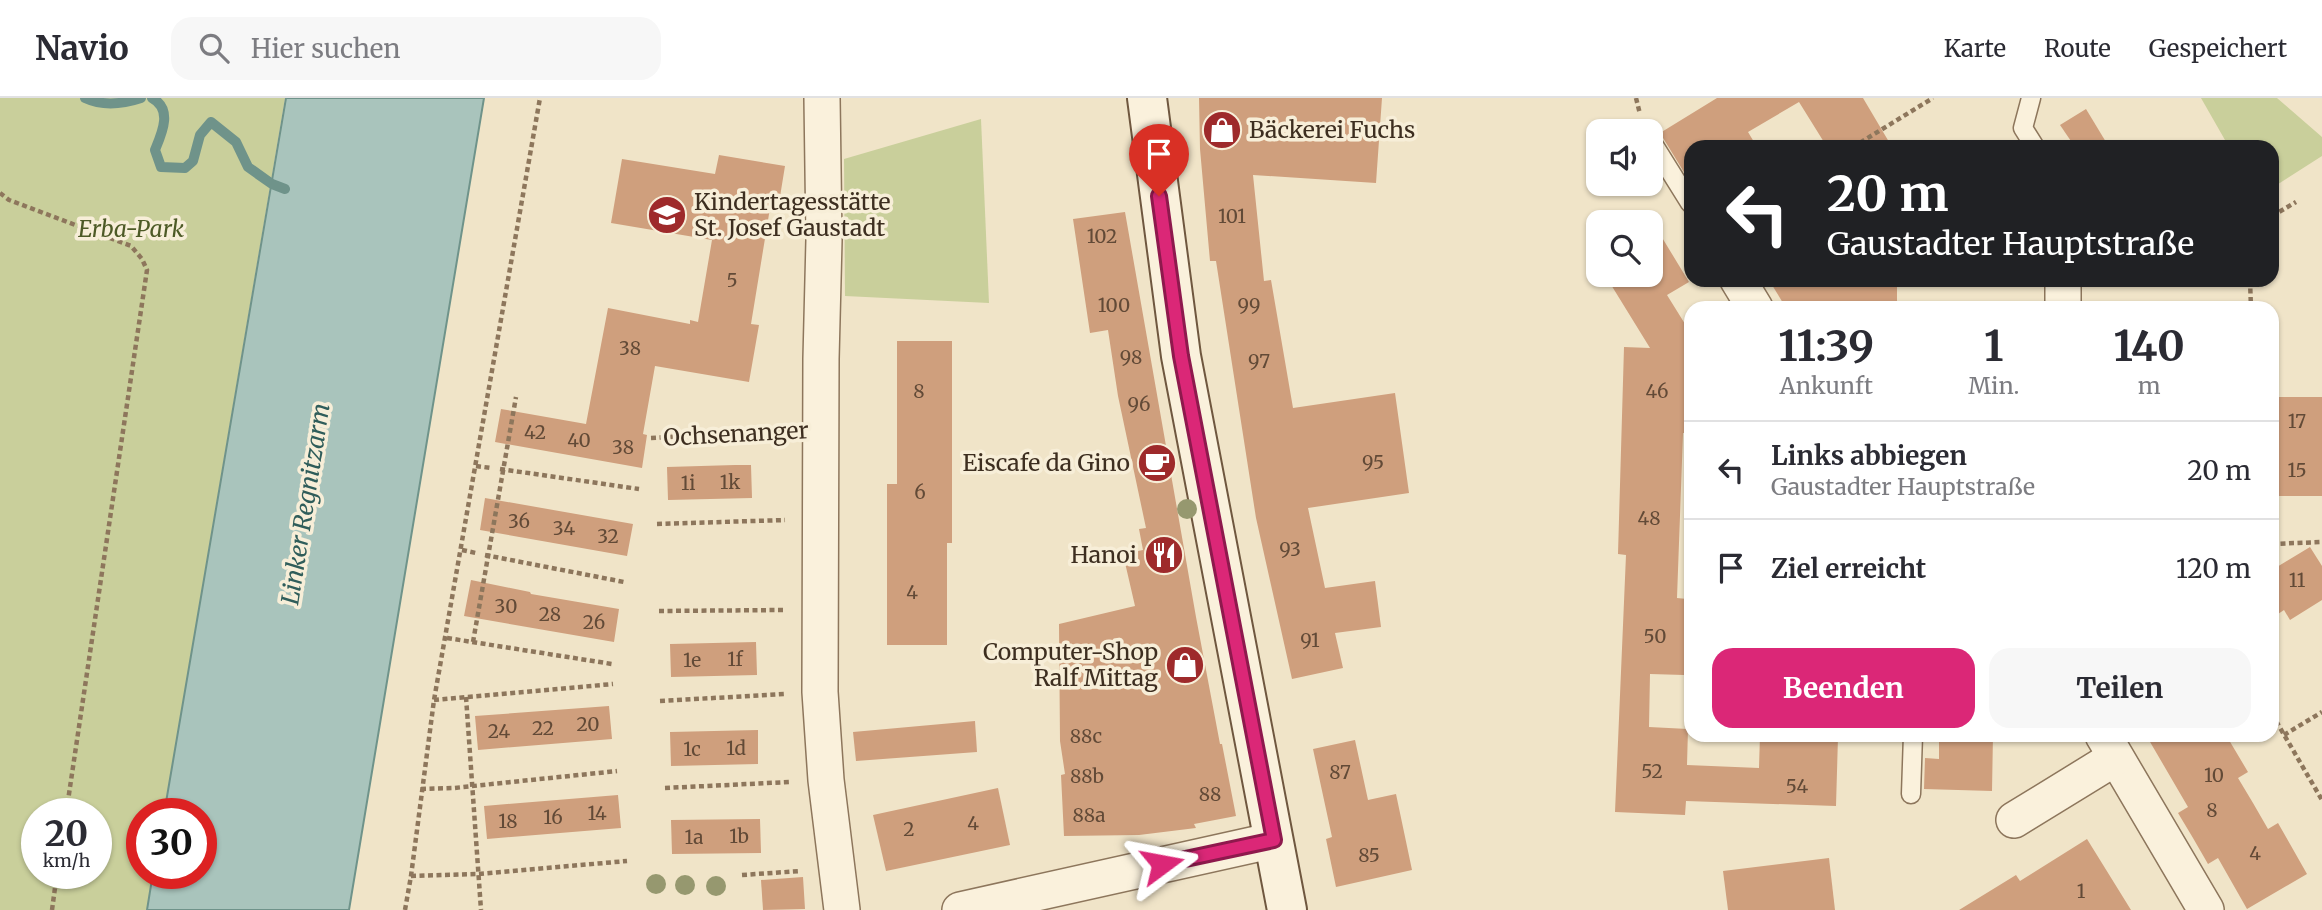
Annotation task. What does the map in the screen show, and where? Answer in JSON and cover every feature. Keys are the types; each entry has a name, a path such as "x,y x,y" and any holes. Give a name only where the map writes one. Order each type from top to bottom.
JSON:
{"street":[{"name":"Ochsenanger","path":"822,98 824,240 820,692 826,780 842,910"},
{"path":"1147,98 1181,356 1287,910"},
{"path":"2014,820 2109,747 2206,910"},
{"path":"960,910 998,906 1274,840"}],"lane":[{"path":"2031,98 2023,128 2031,140"},
{"path":"1663,159 1684,193"},
{"path":"1911,794 1913,742"}],"path":[{"path":"405,910 434,700 540,98"},
{"path":"1864,140 1933,98"},
{"path":"0,193 9,200 131,246 148,270 68,798"},
{"path":"2279,212 2296,202"},
{"path":"473,642 516,397"},
{"name":"Ochsenanger","path":"651,438 821,430"},
{"path":"476,466 491,468"},
{"path":"502,470 639,489"},
{"path":"657,524 821,519"},
{"path":"2279,544 2322,542"},
{"path":"462,550 476,553"},
{"path":"487,555 624,582"},
{"path":"659,611 820,609"},
{"path":"447,638 612,664"},
{"path":"434,700 613,684"},
{"path":"660,701 820,692"},
{"path":"466,698 481,910"},
{"path":"2284,735 2322,712"},
{"path":"2279,726 2322,800"},
{"path":"421,789 617,771"},
{"path":"665,788 826,780"},
{"path":"411,876 478,874 627,861"},
{"path":"742,875 837,869"},
{"path":"51,910 54,889"}],"green space":[{"name":"Erba-Park","path":"0,98 285,98 167,798 126,798 126,889 150,889 147,910 0,910"},
{"path":"2201,98 2277,98 2322,137 2322,156 2279,184 2279,140 2225,140"},
{"path":"981,119 989,303 845,296 844,159"}],"water":[{"name":"Linker Regnitzarm","path":"286,98 484,98 349,910 147,910 150,889 217,889 217,798 167,798"}],"building":[{"path":"1199,98 1382,98 1376,183 1253,175 1264,281 1271,280 1293,408 1395,393 1409,493 1308,508 1325,588 1375,581 1381,627 1335,633 1343,668 1292,679 1256,518 1216,261 1210,261 1200,149"},
{"path":"1717,98 1863,98 1888,140 1823,140 1799,102 1748,132 1753,140 1684,140 1684,172 1663,138 1663,131"},
{"path":"2086,109 2105,140 2070,140 2060,125"},
{"path":"719,155 785,166 778,209 770,208 751,324 759,325 749,382 655,366 643,434 647,435 642,468 495,442 501,409 586,424 608,308 690,324 690,320 698,322 712,240 611,223 622,159 715,174"},
{"path":"1125,212 1196,617 1236,816 1194,824 1196,828 1139,835 1064,836 1061,775 1065,774 1060,741 1059,624 1135,606 1123,554 1143,550 1139,529 1146,528 1118,396 1108,330 1090,333 1073,219"},
{"path":"1663,239 1684,274 1684,285 1667,295 1684,322 1684,433 1677,598 1684,599 1684,675 1650,674 1649,727 1684,729 1684,742 1688,742 1687,765 1759,768 1760,742 1838,742 1836,806 1686,801 1685,815 1615,812 1626,555 1618,554 1624,347 1650,348 1612,287 1663,287"},
{"path":"1773,287 1897,287 1897,301 1782,301"},
{"path":"897,341 952,341 952,543 947,543 947,645 887,645 887,484 897,484"},
{"path":"2279,397 2322,397 2322,496 2279,496"},
{"path":"751,465 752,498 668,500 667,467"},
{"path":"485,498 633,524 627,556 480,530"},
{"path":"2310,547 2322,566 2322,600 2290,620 2284,610 2279,613 2279,566"},
{"path":"471,580 531,594 619,609 614,642 464,616"},
{"path":"756,642 757,675 671,677 670,644"},
{"path":"609,706 612,739 478,750 475,716"},
{"path":"975,721 977,752 856,761 853,732"},
{"path":"758,730 758,764 671,766 670,732"},
{"path":"1355,740 1368,800 1396,794 1412,870 1336,887 1326,839 1332,837 1313,749"},
{"path":"1939,742 1993,742 1992,791 1924,789 1925,758 1939,759"},
{"path":"2150,742 2230,742 2248,772 2238,778 2268,829 2278,823 2307,874 2247,909 2218,858 2208,864 2178,813 2188,807"},
{"path":"998,788 1010,845 886,871 873,815"},
{"path":"618,795 621,828 487,839 484,806"},
{"path":"760,819 761,853 672,854 671,820"},
{"path":"2087,839 2131,910 1959,910 2016,875 2020,881"},
{"path":"1829,858 1835,910 1728,910 1723,871"},
{"path":"803,877 805,909 763,910 761,880"}],"waterway":[{"path":"85,98 113,103 141,98"},
{"path":"152,98 162,108 164,115 163,129 155,150 161,167 185,168 193,161 200,135 211,122 236,142 248,167 272,184 285,189"}],"place":[{"name":"Bäckerei Fuchs","path":"1222,130"},
{"name":"Kindertagesstätte St. Josef Gaustadt","path":"667,215"},
{"name":"Eiscafe da Gino","path":"1157,463"},
{"name":"Hanoi","path":"1164,555"},
{"name":"Computer-Shop Ralf Mittag","path":"1185,665"}],"route":[{"path":"1159,196 1181,356 1274,840 1162,864"}]}
